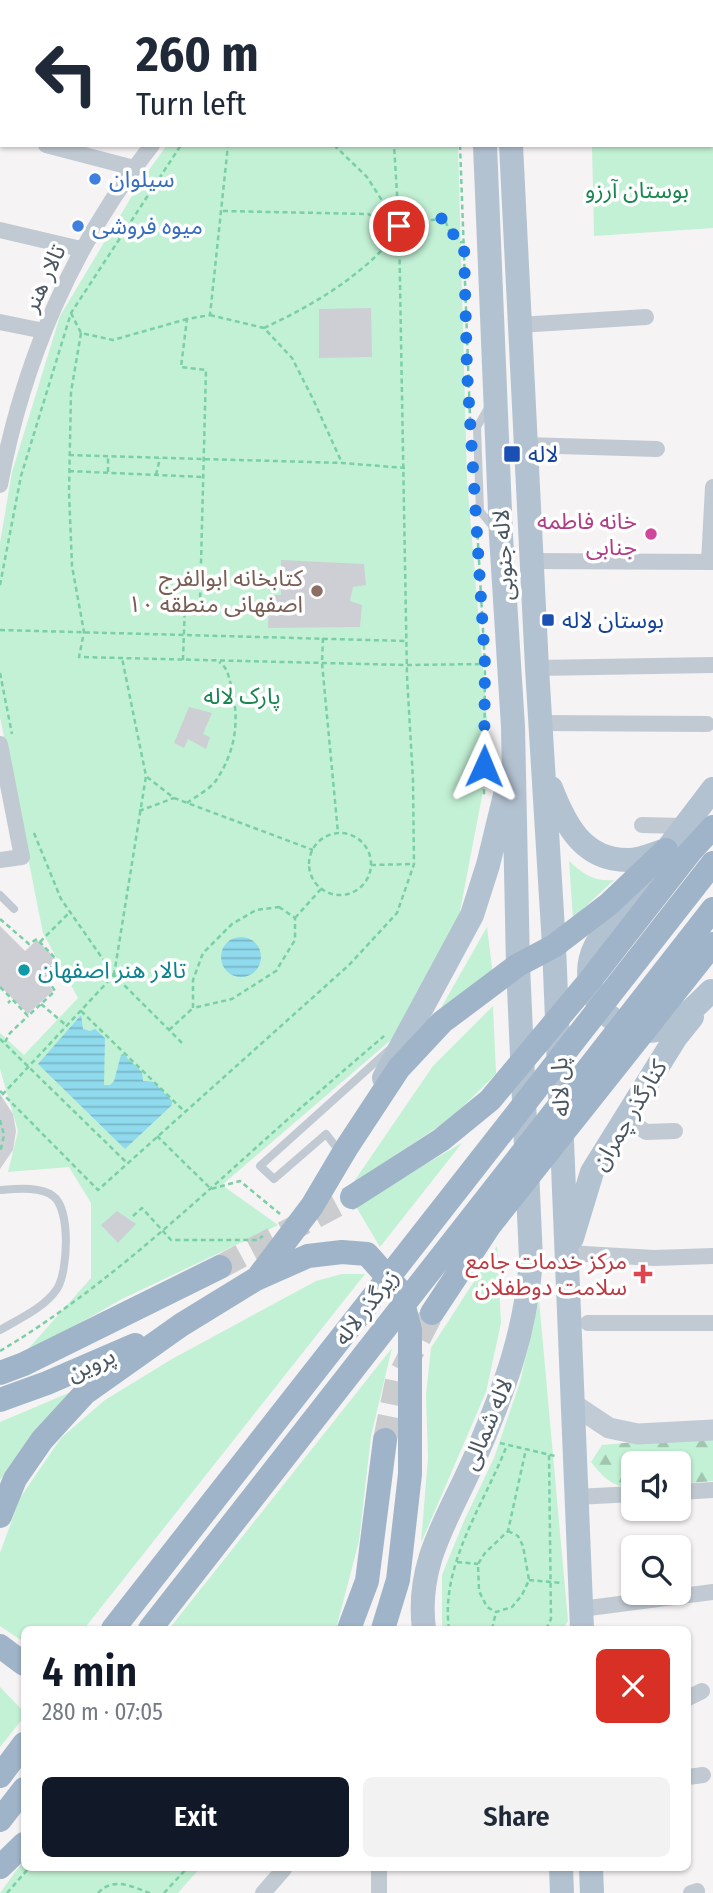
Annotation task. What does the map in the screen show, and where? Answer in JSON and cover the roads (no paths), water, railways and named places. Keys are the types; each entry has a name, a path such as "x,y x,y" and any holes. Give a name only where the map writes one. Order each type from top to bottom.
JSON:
{"highway":[{"path":"352,1197 441,1140 490,1100 592,979 690,852 713,827"},
{"path":"256,1279 302,1219 399,1068 442,1022 518,965 554,946 609,904 666,850"},
{"name":"زیرگذر لاله","path":"115,1626 713,863"},
{"name":"زیرگذر لاله","path":"152,1626 713,909"},
{"path":"432,1313 490,1225 713,944"},
{"path":"0,1516 15,1479 43,1440 85,1394 180,1325 256,1279 308,1256 342,1252 367,1254 400,1291 410,1330 410,1474 398,1580 384,1626"},
{"path":"0,1373 24,1364 220,1267"},
{"name":"پروین","path":"0,1400 47,1383 180,1325"},
{"path":"350,1626 367,1581 385,1440"},
{"path":"10,1653 21,1668"},
{"path":"0,1776 21,1748"},
{"path":"0,1820 21,1793"},
{"path":"0,1867 21,1847"}],"main road":[{"name":"لاله جنوبی","path":"485,147 500,536 513,753 518,965"},
{"path":"503,147 509,281 518,290"},
{"name":"لاله جنوبی","path":"511,147 542,767 554,946"},
{"path":"345,1151 401,1030 472,915 488,865 513,753"},
{"path":"542,767 565,822 583,845 604,856 629,860 666,850"},
{"path":"712,989 681,1020 659,1031 640,1031 619,1025 605,1013 595,999 589,983 595,947 713,789"},
{"name":"پل لاله","path":"554,946 568,1252"},
{"name":"پل لاله","path":"518,965 529,1214"},
{"name":"کنارگذر چمران","path":"568,1252 592,1172 676,1037 712,989"},
{"name":"لاله شمالی","path":"424,1626 423,1604 433,1548 446,1516 495,1442 528,1299 531,1259 529,1214"},
{"path":"568,1252 580,1584 578,1623"},
{"path":"573,1404 609,1428 638,1434 713,1430"},
{"path":"561,1871 562,1893"},
{"path":"591,1871 592,1893"}],"street":[{"path":"54,147 134,168"},
{"name":"تالار هنر","path":"0,485 17,410 44,331 81,249 122,182 150,147"},
{"path":"0,230 81,249"},
{"path":"519,325 646,317"},
{"path":"0,321 44,331"},
{"path":"0,406 17,410"},
{"path":"526,445 657,449"},
{"path":"532,561 711,562 713,487"},
{"path":"537,668 713,665"},
{"path":"541,723 707,724"},
{"path":"0,860 22,857 6,804 7,744"},
{"path":"642,825 684,826"},
{"path":"626,1118 646,1132 675,1131"},
{"path":"568,1252 654,1258 713,1256"},
{"path":"588,1323 713,1323"},
{"path":"691,1491 713,1490"},
{"path":"576,1497 621,1495"},
{"path":"578,1623 713,1592"},
{"path":"262,1893 282,1871"},
{"path":"366,1893 379,1880"}],"lane":[{"path":"0,895 14,909"},
{"path":"345,1151 326,1134 274,1179 260,1167 401,1030"},
{"path":"0,1190 27,1189 53,1195 62,1208 66,1265 57,1289 41,1306 0,1330"}],"water":[{"path":"241,937 249,938 255,943 260,949 260,965 255,971 249,976 241,977 233,976 227,971 222,965 221,957 222,949 227,943 233,938"},
{"path":"81,1015 83,1029 95,1029 105,1038 104,1085 110,1085 114,1081 123,1054 142,1072 143,1081 154,1082 172,1101 172,1105 125,1149 38,1064"}],"tunnel":[{"path":"220,1267 352,1197"},
{"path":"385,1440 397,1381 432,1313"}],"place":[{"name":"سیلوان","path":"95,179"},
{"name":"میوه فروشی","path":"78,226"},
{"name":"لاله","path":"512,454"},
{"name":"خانه فاطمه جنابی","path":"651,534"},
{"name":"کتابخانه ابوالفرج اصفهانی منطقه ۱۰","path":"317,591"},
{"name":"بوستان لاله","path":"548,620"},
{"name":"تالار هنر اصفهان","path":"24,970"},
{"name":"مرکز خدمات جامع سلامت دوطفلان","path":"643,1274"}],"park label":[{"name":"بوستان آرزو","path":"637,190"},
{"name":"پارک لاله","path":"242,696"}]}
